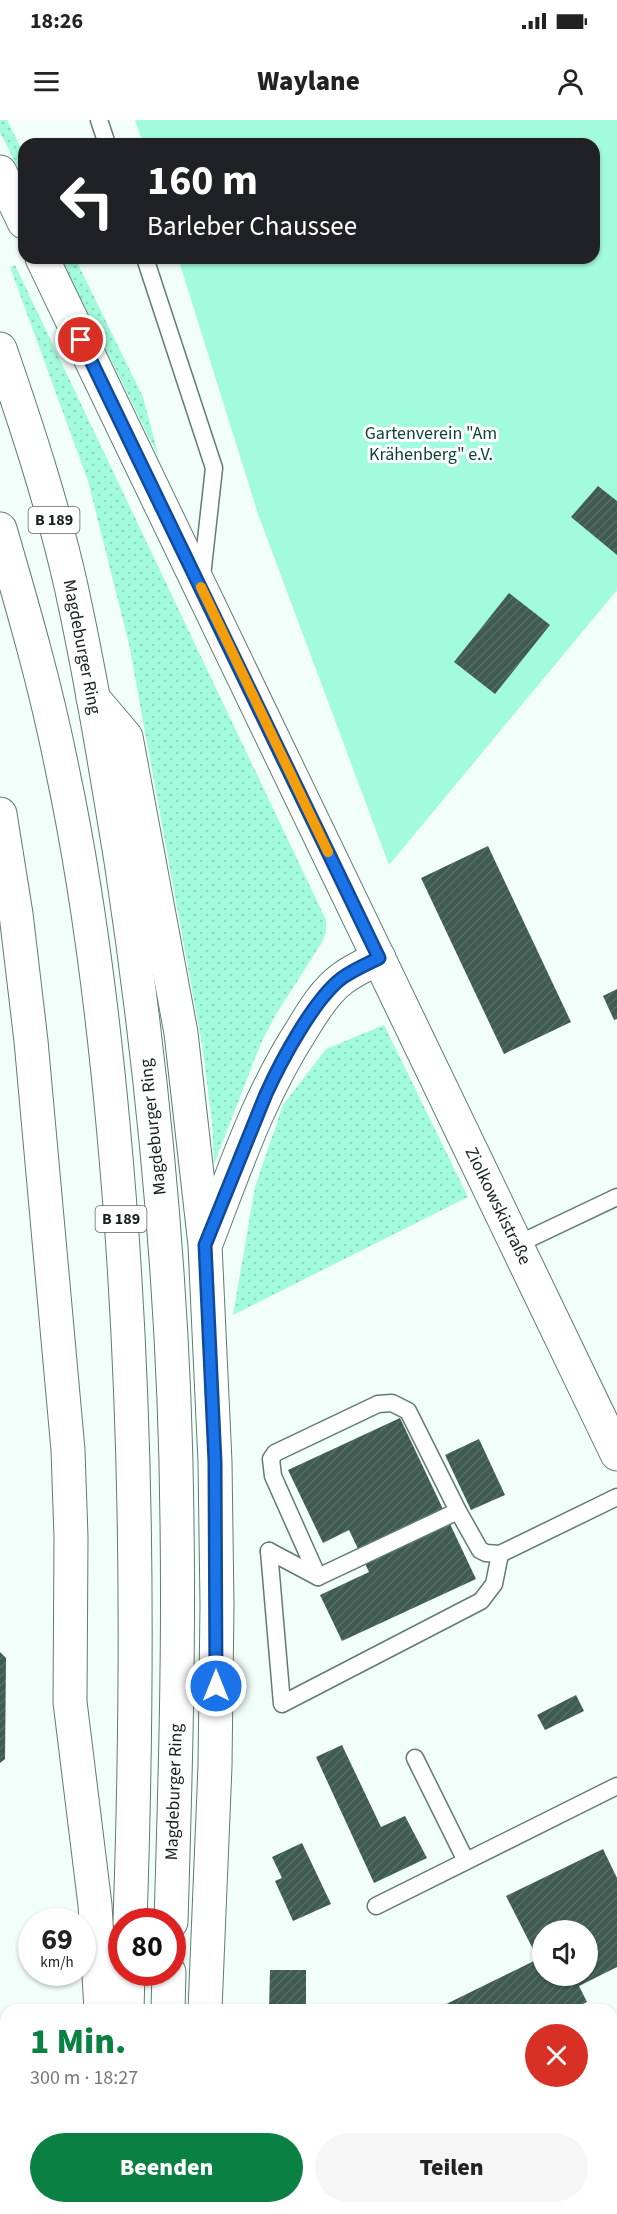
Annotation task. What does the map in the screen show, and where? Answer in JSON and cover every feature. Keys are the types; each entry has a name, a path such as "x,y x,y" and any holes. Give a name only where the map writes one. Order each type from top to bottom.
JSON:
{"main road":[{"path":"0,172 18,210"},
{"name":"Ziolkowskistraße","path":"45,264 617,1454"},
{"name":"Magdeburger Ring","path":"0,349 30,437 71,586 116,834 142,1014 157,1165 173,1393 177,1519 176,1762 171,1908"},
{"name":"B 189","path":"0,529 44,687 68,796 100,1000 118,1176 132,1404 135,1523 136,1761 131,1908"},
{"path":"92,696 126,737 182,1033 205,1245 214,1451 217,1605 214,1789 206,2004"},
{"path":"0,814 16,915 31,1041 67,1438 70,1537 70,1702 96,1914 101,2004"},
{"path":"205,1245 262,1102 292,1044 334,985 379,958"},
{"path":"127,2004 128,1986"},
{"path":"168,2004 169,1986"}],"lane":[{"path":"99,120 105,138"},
{"path":"147,264 214,468 201,586"},
{"path":"516,1245 617,1197"},
{"path":"318,1577 273,1476 270,1467 271,1459 275,1453 368,1409 387,1403 408,1411 477,1547 486,1553 500,1554 617,1497"},
{"path":"318,1577 458,1511"},
{"path":"318,1577 269,1551 282,1704 481,1601 494,1584 500,1554"},
{"path":"416,1758 466,1861"},
{"path":"376,1905 617,1786"}],"green space":[{"path":"0,120 7,120 18,142 18,169 0,132"},
{"name":"Gartenverein \"Am Krähenberg\" e.V.","path":"135,120 617,120 617,590 389,865 258,514 180,264 600,264 600,138 141,138"},
{"path":"64,264 78,264 143,397 159,458"},
{"path":"15,265 326,920 326,932 322,942 275,1016 261,1043 214,1164 212,1121 202,1044 129,644 88,481 10,267"},
{"path":"384,1025 468,1197 233,1315 255,1187 283,1105 326,1049"}],"building":[{"path":"598,486 617,501 617,555 571,517"},
{"path":"509,593 550,625 495,694 454,662"},
{"path":"488,846 571,1022 504,1054 421,878"},
{"path":"617,989 617,1019 614,1020 603,996"},
{"path":"400,1418 476,1579 342,1641 320,1595 369,1572 349,1530 323,1543 288,1470"},
{"path":"479,1439 505,1495 471,1510 445,1455"},
{"path":"0,1652 6,1658 5,1759 0,1763"},
{"path":"576,1695 584,1711 545,1730 537,1715"},
{"path":"342,1745 381,1827 405,1816 427,1858 374,1883 316,1757"},
{"path":"302,1843 331,1904 293,1921 275,1881 282,1878 272,1857"},
{"path":"603,1849 617,1878 617,1967 598,1976 598,1920 532,1920 532,1947 506,1896"},
{"path":"532,1962 532,1986 579,1986 587,2002 583,2004 446,2004"},
{"path":"270,1970 306,1970 306,2004 269,2004"}],"slow traffic":[{"path":"201,587 328,852"}],"route":[{"path":"81,340 379,958 334,985 292,1044 266,1094 205,1245 215,1462 216,1686"}]}
